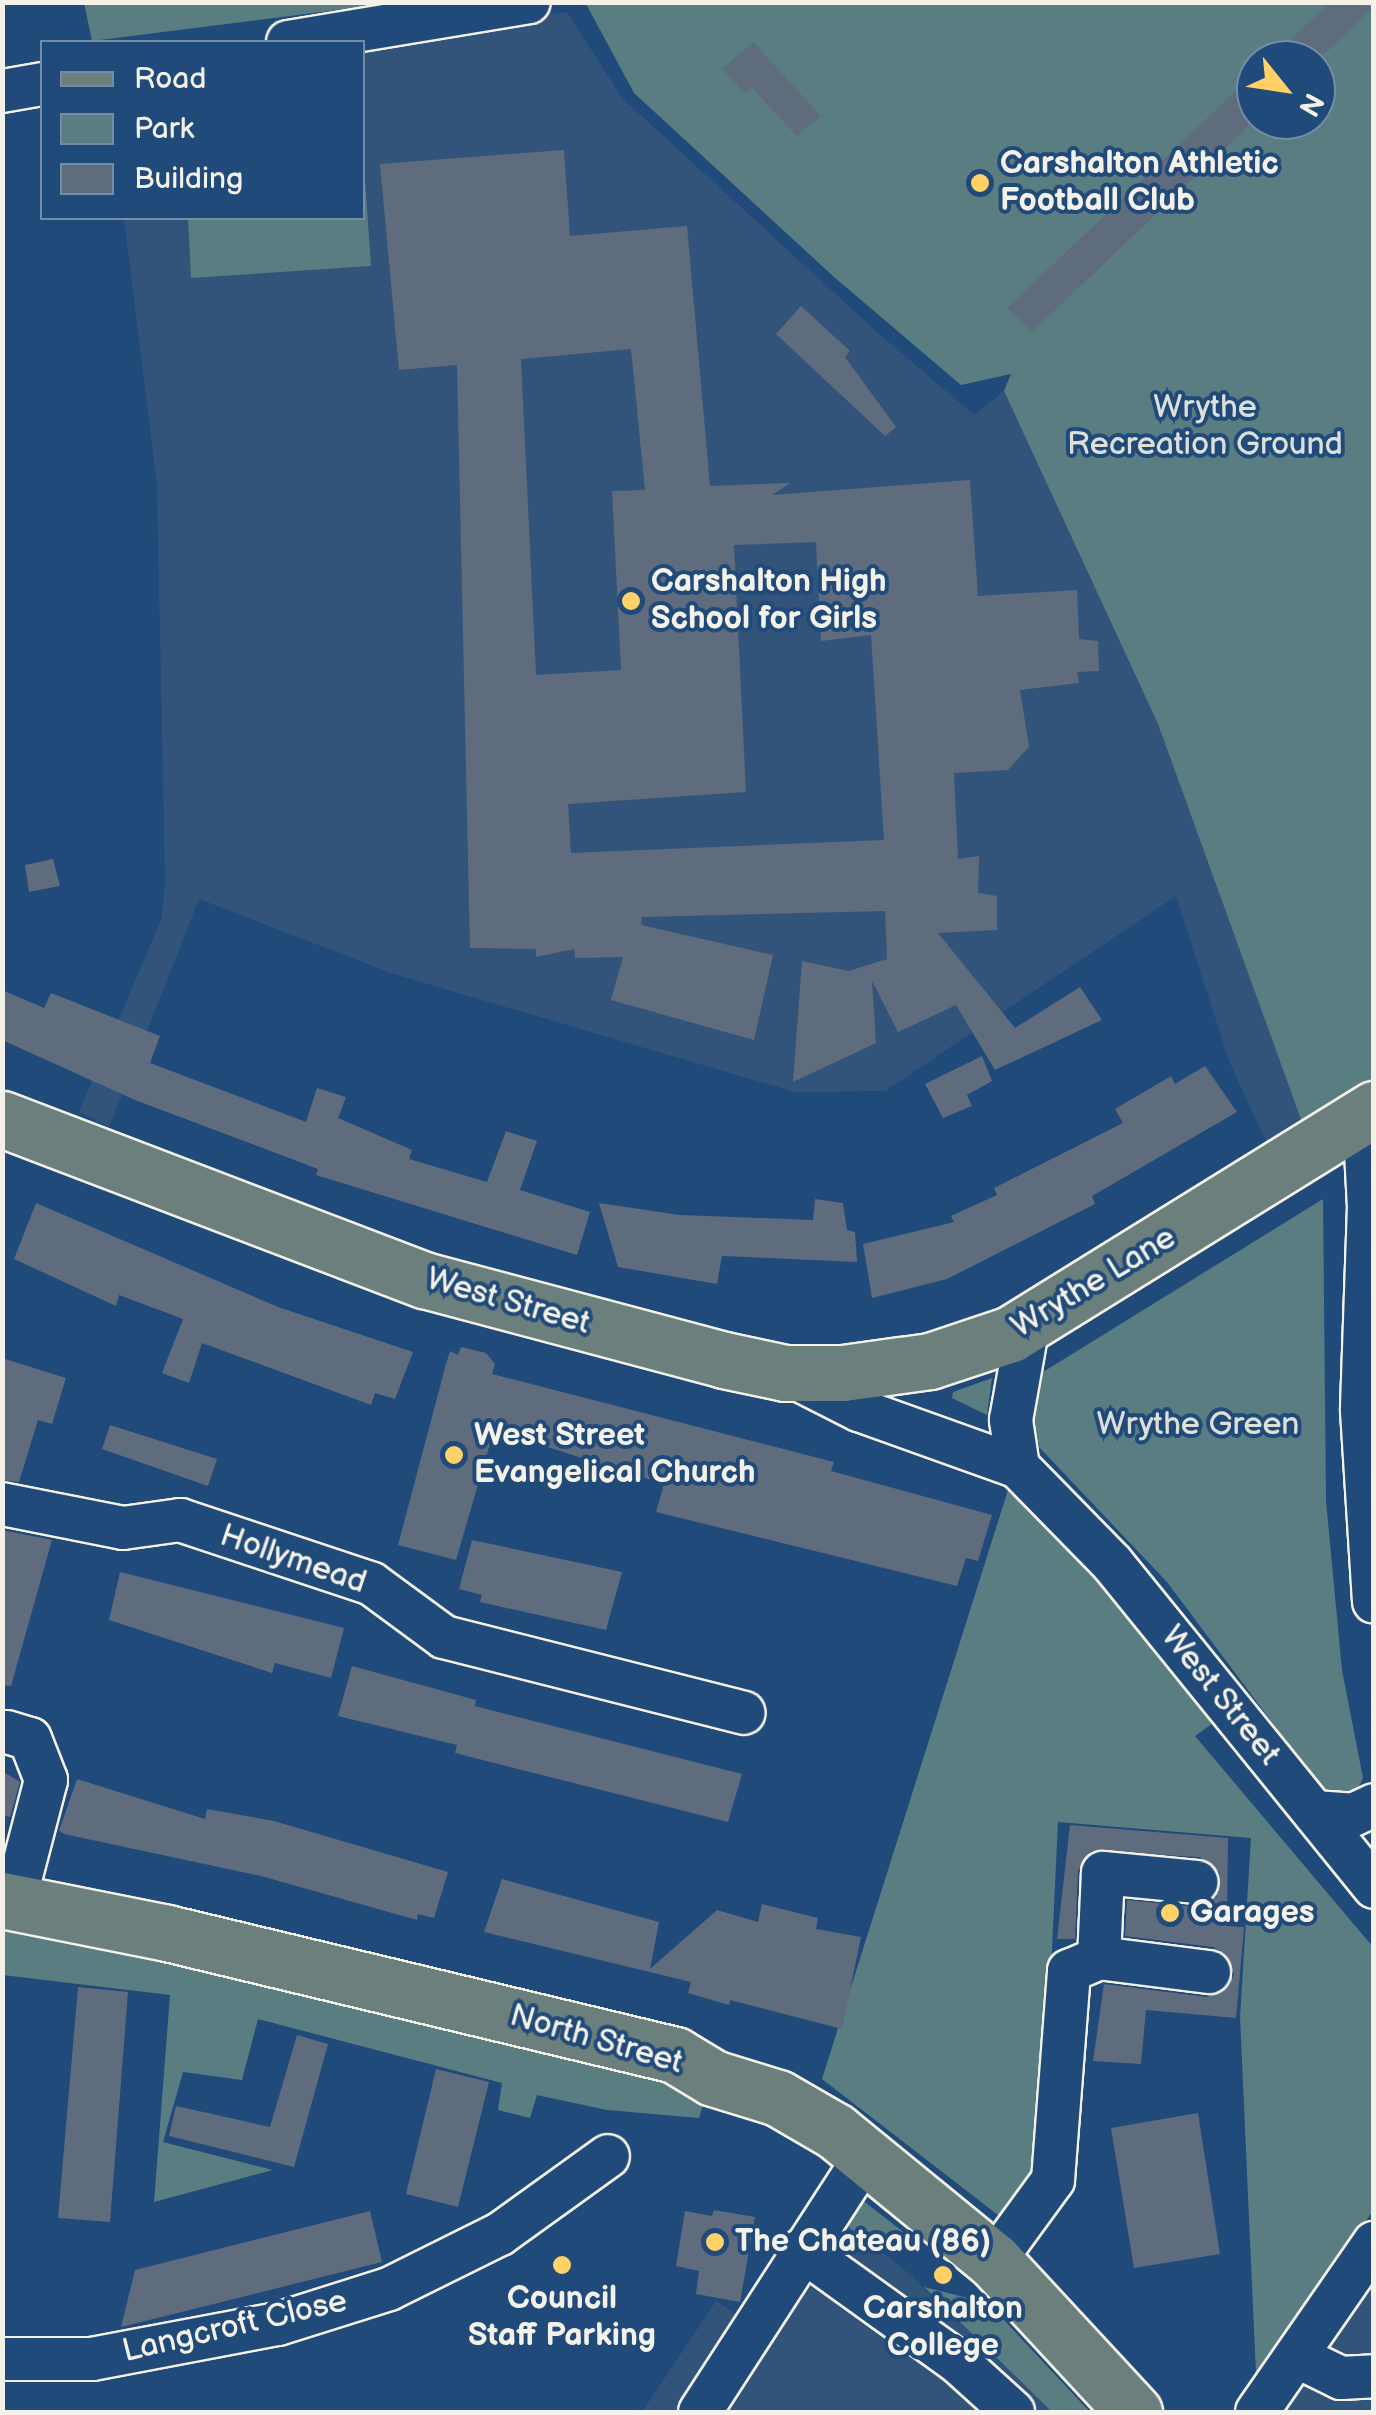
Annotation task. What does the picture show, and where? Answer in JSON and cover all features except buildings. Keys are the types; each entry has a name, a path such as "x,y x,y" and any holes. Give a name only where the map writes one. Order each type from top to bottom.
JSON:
{"main road":[{"name":"Wrythe Lane","path":"785,1373 904,1366 965,1352 1028,1324 1369,1112"},
{"name":"West Street","path":"4,1126 424,1280 785,1373"},
{"name":"North Street","path":"8,1902 167,1933 675,2056 713,2078 790,2104 866,2155 994,2262 1134,2412"}],"street":[{"path":"300,40 529,2"},
{"path":"2,90 40,84"},
{"path":"1369,1112 1362,1412 1374,1602"},
{"path":"1018,1467 1011,1420 1028,1324"},
{"name":"West Street","path":"785,1373 859,1410 1018,1467 1094,1542 1374,1887"},
{"name":"Hollymead","path":"2,1504 123,1528 180,1520 372,1584 444,1637 744,1713"},
{"path":"7,1732 30,1739 46,1780 8,1902"},
{"path":"1314,1812 1353,1815 1374,1805"},
{"path":"1098,1958 1104,1873 1197,1882"},
{"path":"994,2262 1053,2180 1069,1971 1098,1958 1209,1972"},
{"path":"700,2412 866,2155"},
{"name":"Langcroft Close","path":"2,2360 92,2359 278,2324 389,2290 500,2234 608,2156"},
{"path":"1257,2412 1374,2243"},
{"path":"802,2250 959,2363 1013,2412"},
{"path":"1298,2357 1341,2378 1374,2376"}],"shaded area":[{"name":"Carshalton High School for Girls","path":"567,12 622,98 878,333 974,415 1004,391 1158,724 1307,1136 1273,1157 1229,1061 1176,896 885,1091 795,1092 394,974 199,899 109,1127 79,1112 161,920 165,885 157,485 124,220 365,220 365,41"},
{"path":"816,2200 907,2272 1052,2412 618,2412 644,2409 716,2301 740,2317"},
{"path":"1373,2280 1373,2412 1282,2412 1291,2399"}],"green space":[{"path":"84,2 393,3 100,40 92,40"},
{"name":"Wrythe Recreation Ground","path":"585,2 1373,3 1373,1109 1307,1136 1158,724 1004,391 1011,374 961,385 834,277 634,93"},
{"path":"365,180 371,266 191,278 188,220 365,220"},
{"name":"Wrythe Green","path":"1323,1199 1326,1501 1342,1670 1363,1778 1353,1798 1325,1793 1167,1582 1039,1447 1034,1422 1043,1372"},
{"path":"992,1378 987,1415 952,1398 953,1392"},
{"path":"1008,1490 1091,1563 1213,1723 1195,1736 1373,1947 1373,2211 1256,2374 1240,2017 1251,1838 1058,1822 1041,2179 1007,2222 822,2079"},
{"path":"3,1900 710,2081 699,2118 607,2110 537,2095 530,2118 498,2110 502,2083 258,2019 242,2080 183,2072 163,2142 273,2170 154,2202 170,1995 3,1975"},
{"path":"848,2189 915,2241 870,2244 830,2212"},
{"path":"924,2287 988,2303 1090,2412 1052,2412"}],"place":[{"name":"Carshalton Athletic Football Club","path":"980,183"},
{"name":"Carshalton High School for Girls","path":"631,601"},
{"name":"West Street Evangelical Church","path":"454,1455"},
{"name":"Garages","path":"1170,1913"},
{"name":"The Chateau (86)","path":"715,2242"},
{"name":"Council Staff Parking","path":"562,2265"},
{"name":"Carshalton College","path":"943,2275"}]}
